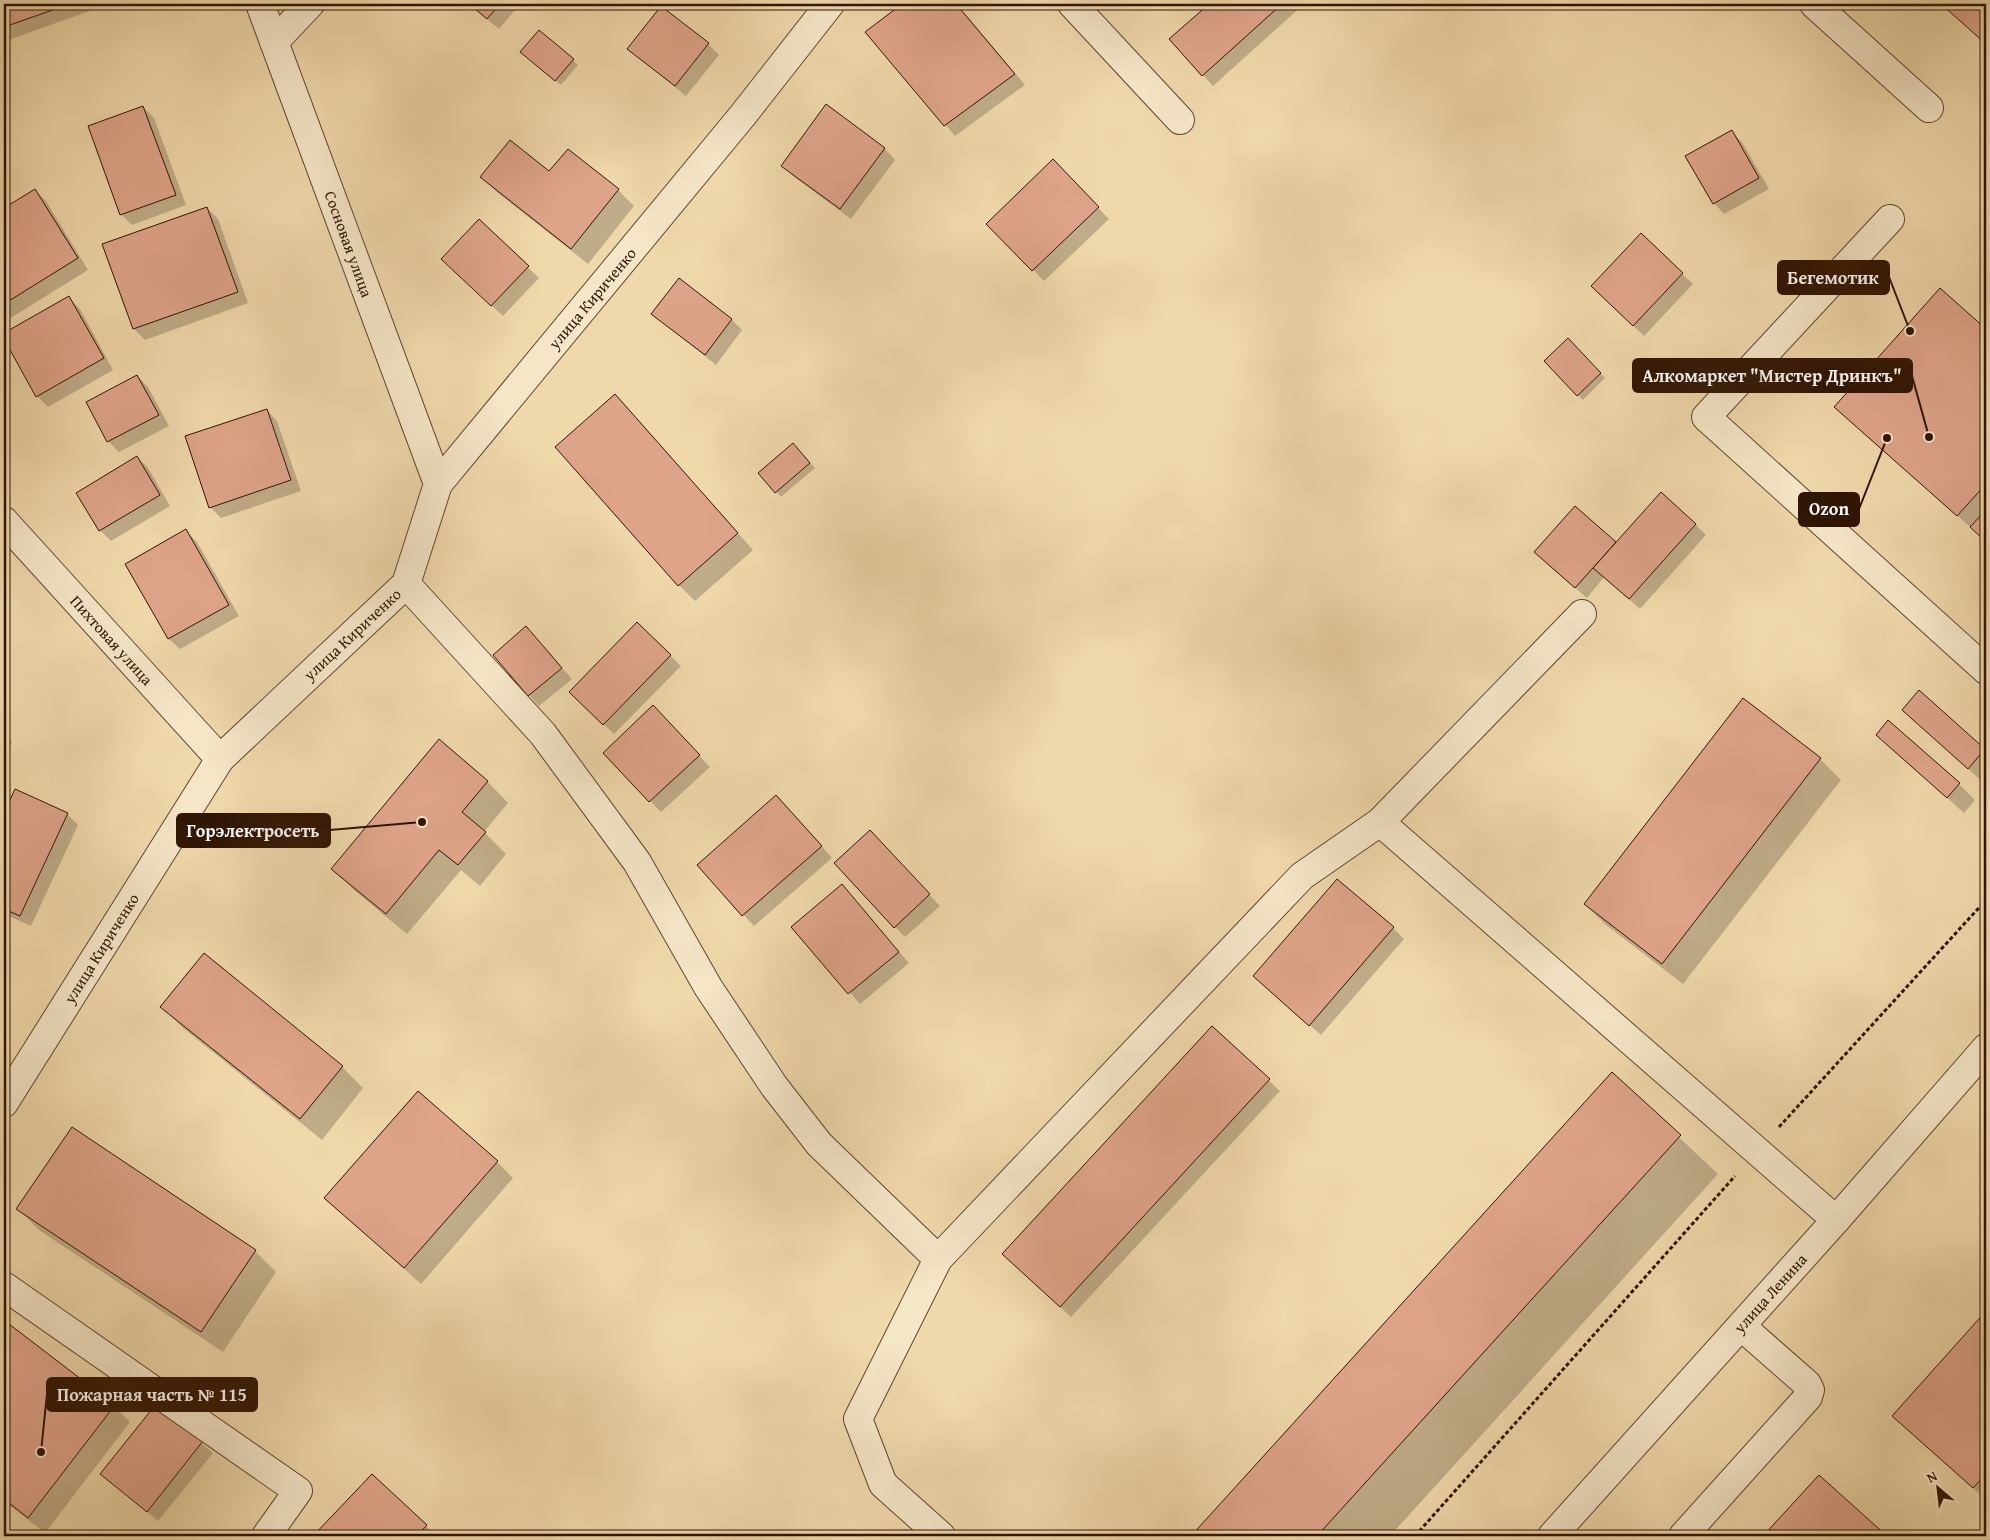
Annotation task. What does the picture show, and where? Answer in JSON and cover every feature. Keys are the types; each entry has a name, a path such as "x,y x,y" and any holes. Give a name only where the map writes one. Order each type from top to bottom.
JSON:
{"street":[{"name":"Сосновая улица","path":"260,4 438,484"},
{"path":"274,42 310,4"},
{"name":"улица Кириченко","path":"4,1103 220,759 406,584 438,484 742,115 830,4"},
{"path":"1072,4 1180,120"},
{"path":"1814,4 1929,108"},
{"path":"1890,219 1706,417 1986,670"},
{"name":"Пихтовая улица","path":"4,521 220,759"},
{"path":"406,584 543,734 637,862 708,988 774,1086 819,1144 938,1260"},
{"path":"941,1536 882,1484 858,1419 938,1260 1302,876 1380,822 1582,614"},
{"path":"1380,822 1836,1220"},
{"name":"улица Ленина","path":"1552,1536 1836,1220 1986,1048"},
{"path":"4,1286 298,1491 266,1536"},
{"path":"1683,1536 1808,1397 1810,1390 1807,1384 1741,1326"}],"path":[{"path":"1415,1536 1757,1151 1986,900"}],"building":[{"path":"4,4 70,4 4,27"},
{"path":"469,4 500,4 487,19"},
{"path":"902,4 956,4 1015,74 944,126 865,32"},
{"path":"1209,4 1282,4 1202,76 1169,39"},
{"path":"1941,4 1986,4 1986,44"},
{"path":"661,6 709,43 675,86 627,49"},
{"path":"539,30 574,59 555,81 520,52"},
{"path":"826,104 885,148 840,209 781,166"},
{"path":"143,106 176,195 120,215 88,126"},
{"path":"1732,130 1759,178 1713,204 1685,156"},
{"path":"510,140 549,171 568,149 619,189 571,249 480,177"},
{"path":"1053,159 1099,207 1032,271 986,224"},
{"path":"35,189 78,258 4,304 4,208"},
{"path":"207,207 238,292 133,329 102,244"},
{"path":"479,219 529,266 491,306 441,259"},
{"path":"1641,233 1683,273 1633,326 1591,286"},
{"path":"679,278 732,319 705,355 651,314"},
{"path":"1940,288 1986,329 1986,484 1957,516 1834,407"},
{"path":"69,296 104,358 36,397 4,339 4,333"},
{"path":"1568,338 1601,373 1577,396 1544,361"},
{"path":"137,375 159,415 107,442 86,402"},
{"path":"615,394 738,533 678,586 555,447"},
{"path":"267,409 291,480 209,508 185,436"},
{"path":"793,443 810,463 775,493 758,473"},
{"path":"137,456 160,495 99,531 76,493"},
{"path":"1661,492 1696,524 1629,599 1593,568"},
{"path":"1575,506 1616,542 1575,588 1534,552"},
{"path":"1986,510 1986,542 1970,527"},
{"path":"186,529 229,605 168,639 125,564"},
{"path":"637,622 671,655 603,725 569,692"},
{"path":"526,626 562,668 528,696 493,655"},
{"path":"1919,690 1985,749 1968,769 1902,710"},
{"path":"1743,698 1821,758 1662,964 1584,904"},
{"path":"653,705 700,755 649,802 603,753"},
{"path":"1888,720 1960,783 1947,798 1876,735"},
{"path":"439,739 488,781 462,812 486,832 458,865 439,850 386,914 331,869"},
{"path":"15,789 68,813 20,916 4,909 4,813"},
{"path":"776,795 822,846 742,916 697,865"},
{"path":"870,830 930,894 894,928 834,863"},
{"path":"1337,879 1394,927 1309,1026 1253,976"},
{"path":"842,884 899,952 848,994 791,927"},
{"path":"204,953 343,1066 300,1119 160,1007"},
{"path":"1212,1026 1270,1079 1060,1307 1002,1254"},
{"path":"1612,1072 1681,1135 1317,1536 1191,1536"},
{"path":"418,1091 498,1161 404,1268 324,1198"},
{"path":"72,1127 256,1250 201,1332 16,1209"},
{"path":"1986,1311 1986,1474 1973,1488 1892,1416"},
{"path":"9,1324 115,1405 28,1518 4,1499 4,1331"},
{"path":"156,1404 203,1441 147,1512 100,1474"},
{"path":"372,1474 427,1525 417,1536 313,1536"},
{"path":"1819,1475 1887,1536 1763,1536"}],"place":[{"name":"Бегемотик","path":"1910,331"},
{"name":"Алкомаркет \"Мистер Дринкъ\"","path":"1929,437"},
{"name":"Ozon","path":"1887,438"},
{"name":"Горэлектросеть","path":"422,822"},
{"name":"Пожарная часть № 115","path":"41,1452"}]}
